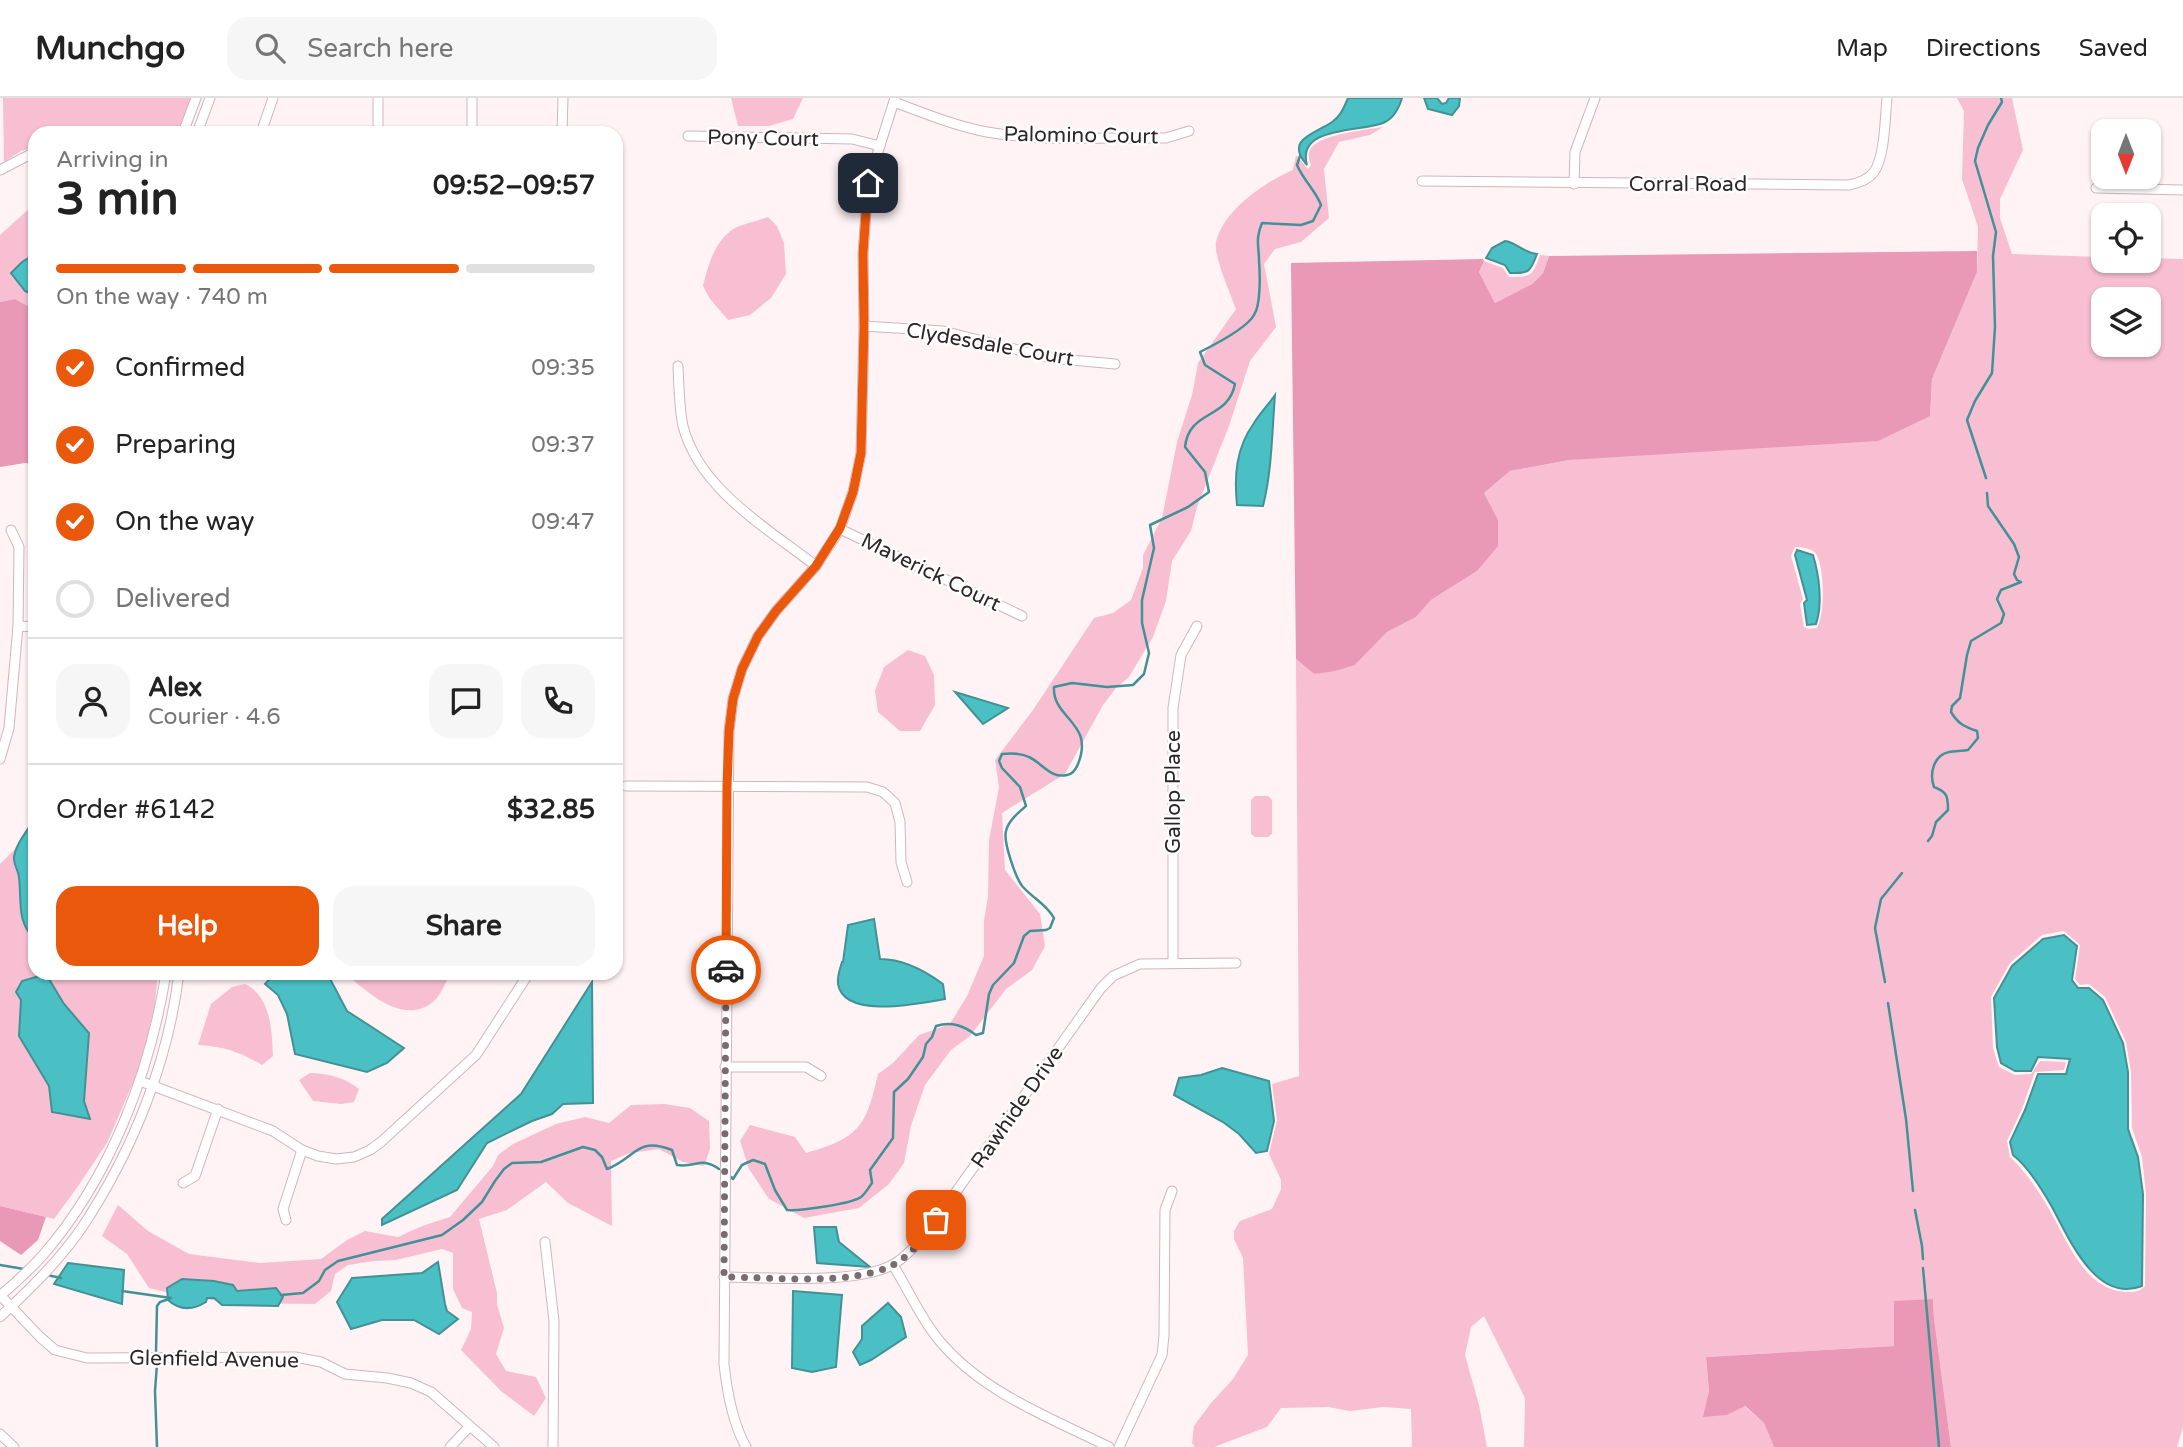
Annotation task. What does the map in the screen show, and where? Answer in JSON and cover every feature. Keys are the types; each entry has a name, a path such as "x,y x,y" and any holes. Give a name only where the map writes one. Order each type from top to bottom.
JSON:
{"street":[{"path":"188,126 198,98"},
{"path":"200,126 210,98"},
{"path":"263,126 273,98"},
{"path":"378,98 378,126"},
{"path":"472,98 472,126"},
{"path":"562,126 563,98"},
{"path":"1574,184 1576,152 1595,98"},
{"name":"Corral Road","path":"1422,181 1849,185 1861,182 1872,174 1879,161 1887,98"},
{"path":"746,1447 727,1396 724,1364 729,731 733,699 742,669 758,636 816,566 840,528 853,492 861,453 863,254 868,183 894,100"},
{"name":"Palomino Court","path":"894,100 971,128 1021,136 1166,138 1189,131"},
{"name":"Pony Court","path":"688,136 852,139 880,146"},
{"path":"0,170 28,156"},
{"path":"2139,189 2183,190"},
{"name":"Clydesdale Court","path":"864,326 943,331 1050,358 1115,364"},
{"path":"678,366 684,427 694,454 709,477 732,500 816,566"},
{"name":"Maverick Court","path":"840,528 1022,616"},
{"path":"0,759 18,626 19,547 12,530"},
{"path":"18,626 28,627"},
{"name":"Gallop Place","path":"1173,963 1173,708 1181,655 1197,626"},
{"path":"626,786 866,787 883,792 895,803 900,822 901,862 907,881"},
{"name":"Rawhide Drive","path":"724,1277 835,1278 871,1273 893,1265 922,1241 1101,988 1114,976 1140,964 1236,963"},
{"path":"0,1296 44,1254 76,1210 120,1130 140,1081 155,1030 165,980"},
{"path":"0,1317 54,1263 82,1227 123,1155 153,1085 166,1046 179,980"},
{"path":"140,1081 273,1131 302,1150 318,1156 336,1159 354,1157 381,1142 477,1055 525,980"},
{"path":"726,1067 806,1067 821,1076"},
{"path":"183,1183 195,1175 218,1109"},
{"path":"286,1220 283,1209 302,1150"},
{"path":"1119,1447 1162,1354 1166,1209 1172,1191"},
{"path":"63,1214 70,1215 76,1210"},
{"path":"545,1242 554,1321 553,1447"},
{"path":"893,1265 937,1338 968,1369 1003,1394 1109,1447"},
{"name":"Glenfield Avenue","path":"0,1296 55,1350 87,1358 295,1357 321,1362 345,1374 411,1382 431,1392 494,1447"},
{"path":"450,1447 469,1427"},
{"path":"0,1434 14,1447"}],"shaded area":[{"path":"3,98 191,98 181,126 28,126 28,149 4,162"},
{"path":"731,98 803,98 793,119 769,126 738,126"},
{"path":"1957,98 2012,98 2023,150 2000,199 2000,218 2012,254 2091,257 2091,273 2161,273 2161,258 2183,259 2183,1427 2177,1447 1951,1447 1933,1299 1895,1346 1706,1357 1709,1391 1705,1415 1727,1415 1744,1406 1764,1423 1774,1447 1524,1447 1525,1398 1484,1316 1471,1327 1465,1355 1487,1447 1412,1447 1411,1409 1383,1407 1350,1411 1328,1407 1281,1408 1267,1427 1214,1447 1195,1447 1192,1443 1194,1426 1233,1379 1248,1355 1243,1258 1234,1239 1234,1231 1240,1221 1272,1209 1281,1189 1281,1180 1269,1154 1277,1120 1272,1084 1299,1076 1296,659 1314,674 1355,665 1387,632 1416,617 1431,600 1477,571 1489,503 1484,493 1510,471 1569,460 1930,416 1932,379 1977,272 1978,227 1962,179 1964,111","holes":["1795,547 1809,549 1816,554 1819,561 1823,602 1817,628 1804,627 1800,604 1803,599 1791,556","2064,931 2080,945 2075,979 2080,985 2089,984 2105,997 2126,1042 2131,1072 2132,1128 2142,1157 2146,1194 2145,1286 2137,1291 2111,1289 2088,1273 2070,1248 2036,1188 2010,1157 2007,1141 2035,1072 2064,1070 2066,1062 2040,1061 2031,1074 2015,1075 1999,1067 1993,1048 1991,997 2010,963 2042,935"]},
{"path":"1383,127 1370,135 1339,142 1324,169 1329,218 1301,242 1275,249 1264,264 1276,327 1250,361 1229,426 1197,507 1191,531 1172,561 1166,601 1153,637 1129,677 1103,705 1065,774 1002,813 1005,870 1040,914 1045,946 1032,970 1006,989 970,1036 951,1050 925,1085 911,1126 904,1163 889,1184 859,1208 804,1218 769,1199 749,1169 740,1141 750,1125 795,1137 806,1153 838,1142 857,1128 864,1118 878,1074 893,1063 919,1035 950,1024 967,996 984,956 989,840 999,787 995,760 1033,710 1094,618 1113,613 1131,600 1143,568 1143,555 1162,518 1177,442 1192,395 1198,363 1236,309 1217,256 1216,242 1220,230 1247,198 1293,170 1296,155 1308,169 1311,165 1311,148 1324,139"},
{"path":"28,210 28,306 15,299 0,302 0,235"},
{"path":"768,217 777,226 784,243 786,274 771,298 750,315 728,320 703,286 710,262 717,246 728,233 739,226"},
{"path":"1977,251 1977,272 1932,379 1930,416 1878,441 1569,460 1510,471 1484,493 1498,520 1498,546 1477,571 1431,600 1416,617 1387,632 1355,665 1314,674 1296,659 1291,263 1483,259 1479,272 1495,303 1532,284 1543,273 1549,256"},
{"path":"1540,255 1549,256 1543,273 1532,284 1495,303 1479,272 1484,261 1503,268 1509,277 1522,277 1533,271"},
{"path":"15,299 28,306 28,463 0,467 0,302"},
{"path":"908,650 925,656 934,675 935,705 920,731 900,731 878,712 875,691 884,667"},
{"path":"1255,796 1268,796 1272,800 1272,834 1268,837 1255,837 1251,834 1251,800"},
{"path":"28,829 28,980 157,980 142,1062 107,1143 54,1219 0,1206 0,864 17,847"},
{"path":"353,980 447,980 433,1002 410,1010 386,1004"},
{"path":"245,984 260,997 271,1026 273,1056 262,1065 231,1051 198,1045 211,1004 232,987"},
{"path":"310,1073 336,1077 354,1085 359,1089 354,1102 341,1104 313,1101 299,1080"},
{"path":"664,1104 690,1108 709,1121 710,1149 704,1166 683,1162 659,1149 630,1153 611,1161 612,1226 568,1203 546,1182 507,1210 479,1219 504,1328 496,1354 506,1371 536,1377 546,1398 534,1416 501,1391 461,1350 471,1329 472,1312 462,1308 453,1289 453,1253 442,1249 396,1260 348,1265 335,1274 331,1291 315,1304 233,1303 149,1288 127,1254 102,1236 118,1205 148,1231 189,1254 260,1263 321,1259 365,1231 398,1237 450,1217 493,1166 498,1155 513,1144 556,1124 585,1117 609,1123 631,1105"},
{"path":"0,1206 46,1217 38,1240 21,1255 0,1241"},
{"path":"1933,1299 1951,1447 1774,1447 1764,1423 1745,1406 1727,1415 1703,1417 1709,1391 1706,1357 1894,1346 1894,1301"}],"water":[{"path":"1348,98 1402,98 1395,113 1383,123 1333,133 1311,143 1306,152 1307,165 1301,156 1300,143 1335,120"},
{"path":"1424,98 1437,98 1442,104 1449,98 1460,98 1459,106 1452,115 1428,109"},
{"path":"1505,241 1537,254 1528,271 1510,273 1505,265 1486,258 1492,248"},
{"path":"28,258 28,292 11,273"},
{"path":"1275,395 1270,465 1263,506 1237,505 1236,472 1243,442 1256,419"},
{"path":"1797,550 1813,555 1820,599 1816,624 1807,625 1804,603 1807,600 1795,555"},
{"path":"955,692 1008,708 983,724"},
{"path":"28,829 28,931 22,918 19,875 14,860"},
{"path":"874,919 880,959 905,963 928,974 943,984 945,999 885,1007 854,1002 843,995 838,978 848,925"},
{"path":"2064,935 2077,946 2072,980 2078,988 2089,988 2103,1000 2123,1043 2128,1072 2128,1129 2138,1157 2143,1194 2142,1286 2126,1289 2111,1286 2086,1265 2039,1186 2013,1155 2010,1142 2038,1074 2066,1074 2070,1059 2038,1057 2031,1071 2015,1071 2001,1063 1997,1047 1994,998 2012,966 2043,939"},
{"path":"50,980 64,1004 89,1033 84,1101 90,1119 52,1112 49,1086 19,1036 21,1000 16,992 22,981"},
{"path":"269,980 331,980 347,1011 404,1048 387,1063 367,1072 295,1054 287,1014 278,995 265,984"},
{"path":"592,982 593,1103 563,1104 552,1114 487,1143 457,1190 382,1225 382,1219 521,1094"},
{"path":"1222,1068 1269,1081 1274,1121 1267,1151 1256,1153 1239,1134 1223,1122 1174,1095 1179,1078"},
{"path":"814,1227 836,1227 839,1242 870,1267 817,1263"},
{"path":"438,1262 447,1311 458,1319 439,1334 414,1320 382,1320 351,1329 337,1302 352,1278 422,1273"},
{"path":"68,1263 124,1270 122,1304 54,1284"},
{"path":"182,1279 233,1285 237,1291 276,1288 283,1297 278,1306 222,1305 214,1298 207,1298 206,1302 196,1307 182,1308 168,1300 167,1288"},
{"path":"793,1291 842,1295 836,1367 812,1372 792,1368"},
{"path":"888,1303 901,1317 906,1337 860,1365 853,1352 862,1339 862,1326"}],"waterway":[{"path":"1986,478 1967,420 1992,373 1995,327 1993,256 1996,232 1975,161 1988,125 2002,102 2001,98"},
{"path":"731,1177 733,1179 742,1165 753,1160 765,1164 775,1190 787,1210 825,1206 861,1197 872,1183 870,1170 893,1138 894,1092 908,1079 923,1057 926,1044 936,1026 953,1024 976,1035 983,1033 989,994 993,985 1014,963 1024,936 1030,931 1050,928 1054,918 1023,887 1011,860 1006,843 1007,827 1026,806 1020,787 999,761 1002,754 1019,754 1029,757 1056,775 1071,774 1078,764 1082,750 1081,739 1059,707 1054,687 1072,683 1107,687 1133,685 1144,674 1149,653 1142,623 1142,600 1154,548 1150,525 1188,507 1209,492 1205,472 1185,447 1194,426 1225,404 1235,384 1205,365 1200,352 1238,331 1254,315 1259,297 1258,238 1262,223 1301,225 1313,221 1321,205 1297,165 1300,156"},
{"path":"1928,841 1936,822 1948,810 1946,795 1934,787 1934,765 1944,754 1968,750 1978,738 1977,731 1962,724 1951,712 1952,706 1960,698 1971,641 2001,623 2004,614 1997,599 2001,590 2021,582 2014,574 2019,557 2014,544 1988,506 1987,493"},
{"path":"1885,982 1875,928 1881,899 1902,873"},
{"path":"1888,1003 1906,1119 1913,1191"},
{"path":"281,1295 303,1293 319,1281 325,1270 338,1261 442,1235 482,1202 504,1169 512,1163 541,1162 583,1147 595,1150 602,1157 607,1169 643,1147 660,1146 672,1150 677,1165 708,1163 719,1169"},
{"path":"1915,1210 1923,1259"},
{"path":"0,1265 24,1269"},
{"path":"1923,1268 1939,1447"},
{"path":"47,1275 61,1278"},
{"path":"122,1291 171,1298"},
{"path":"156,1352 157,1306 169,1299"},
{"path":"157,1364 157,1447"}],"way so far":[{"path":"726,970 724,1277 835,1278 871,1273 893,1265 922,1241 936,1220"}],"route":[{"path":"726,970 727,787 733,699 742,669 758,636 816,566 840,528 853,492 861,453 863,254 868,183"}]}
